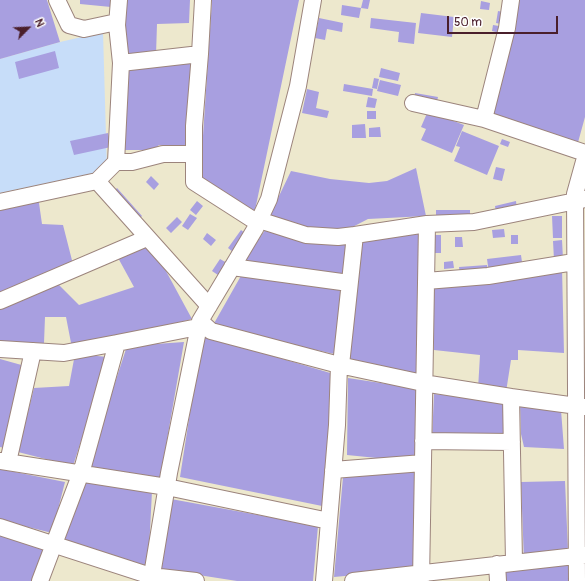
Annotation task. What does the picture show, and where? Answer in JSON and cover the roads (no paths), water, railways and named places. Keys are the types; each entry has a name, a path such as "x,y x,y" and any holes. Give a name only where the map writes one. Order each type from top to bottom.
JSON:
{"street":[{"path":"57,0 69,25 84,29 112,23 117,25"},
{"path":"0,202 96,182 116,162 121,63 117,25 119,0"},
{"path":"203,0 194,154 194,182 258,221 306,235 338,237 427,224 474,222 580,199"},
{"path":"151,579 167,487 199,324 269,199 298,86 312,0"},
{"path":"484,119 507,28 511,0"},
{"path":"121,63 200,54"},
{"path":"413,103 484,119 585,153"},
{"path":"116,162 132,162 163,154 194,154"},
{"path":"577,581 581,556 580,279 574,262 585,158"},
{"path":"96,182 209,306"},
{"path":"421,578 427,224"},
{"path":"324,581 337,425 340,365 355,235"},
{"path":"0,301 147,238"},
{"path":"426,281 488,276 574,262"},
{"path":"232,267 349,283"},
{"path":"0,349 64,353 117,343 199,324 211,331 340,365 424,382 511,397 581,406"},
{"path":"40,581 80,474 117,343"},
{"path":"33,351 4,462 167,487 329,521"},
{"path":"511,397 514,562"},
{"path":"423,441 512,442"},
{"path":"333,470 423,463"},
{"path":"0,527 54,544 151,579 196,581"},
{"path":"354,581 421,578 497,564 581,556"},
{"path":"497,564 498,581"}]}
